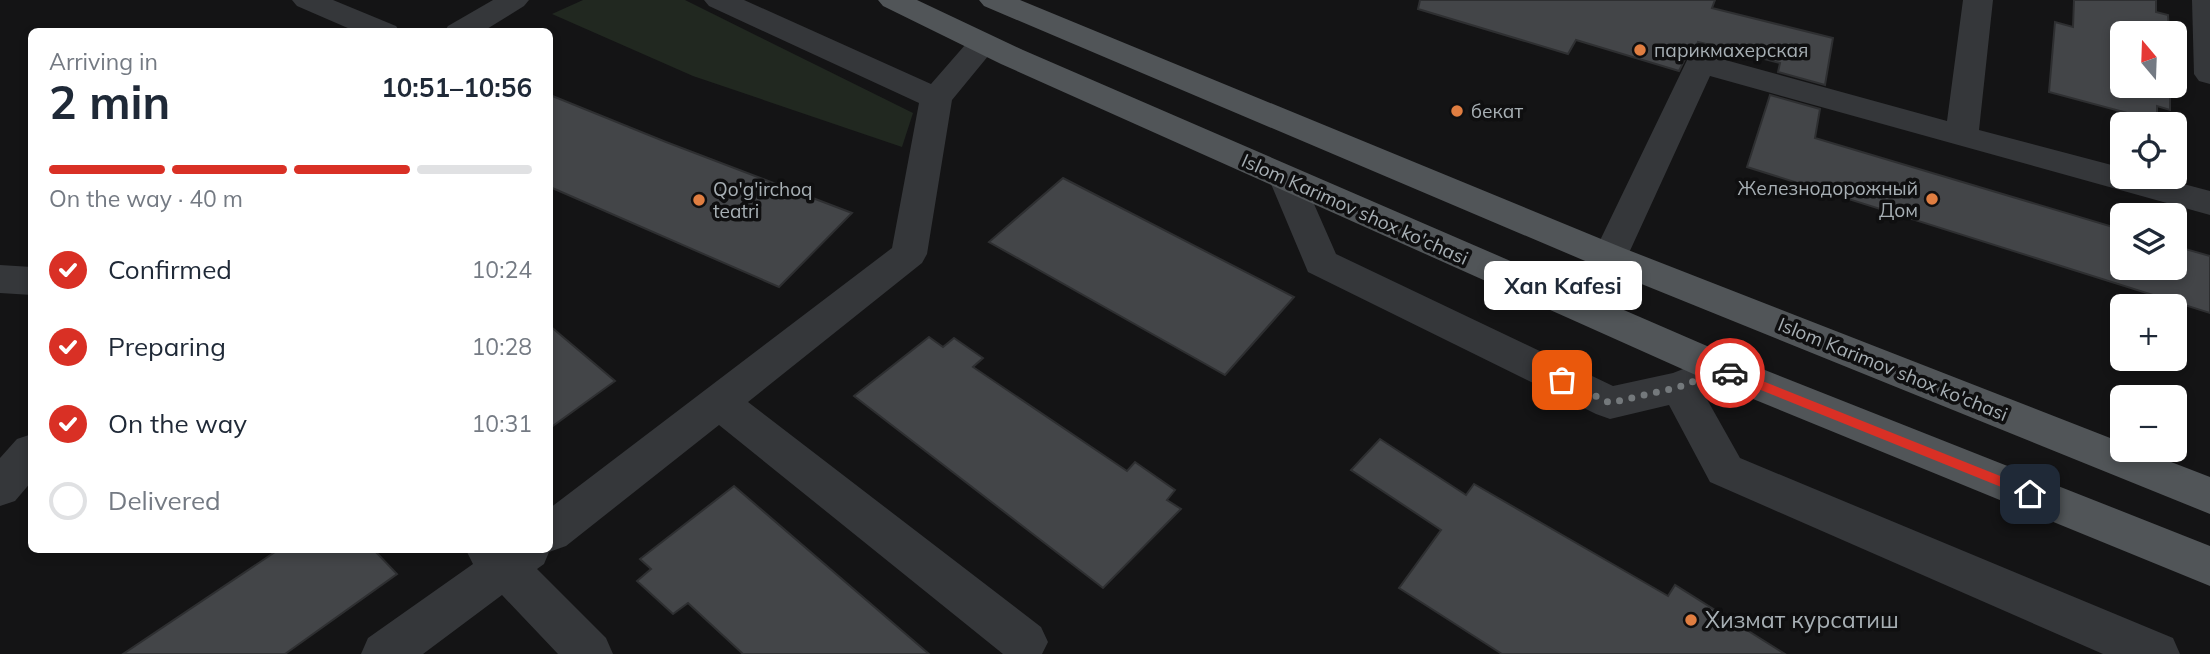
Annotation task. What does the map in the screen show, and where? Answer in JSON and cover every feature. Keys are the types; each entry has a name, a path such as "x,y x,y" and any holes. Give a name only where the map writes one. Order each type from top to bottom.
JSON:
{"main road":[{"name":"Islom Karimov shox ko'chasi","path":"893,0 983,44 1723,370 2210,566"},
{"name":"Islom Karimov shox ko'chasi","path":"994,0 1610,257 2210,496"}],"street":[{"path":"307,0 375,28"},
{"path":"466,28 514,0"},
{"path":"719,0 936,98"},
{"path":"1962,136 1978,0"},
{"path":"2207,0 2210,74"},
{"path":"553,531 909,254 936,98 983,44"},
{"path":"1610,257 1700,63 2210,203"},
{"path":"1286,179 1321,263 1610,403 1679,387 1723,370"},
{"path":"0,279 28,281"},
{"path":"1679,387 1725,470 2156,654"},
{"path":"719,402 1024,642"},
{"path":"0,488 28,456"},
{"path":"385,654 508,555 589,654"}],"shaded area":[{"path":"583,0 685,0 913,113 902,147 693,76 552,14"}],"building":[{"path":"1420,0 1715,0 1712,8 1833,38 1825,85 1778,72 1780,63 1698,42 1694,52 1687,55 1679,71 1576,40 1568,54 1418,9"},
{"path":"2074,0 2156,0 2156,12 2168,15 2168,21 2110,21 2110,98 2170,98 2170,110 2157,106 2157,112 2123,112 2049,92 2055,22 2073,27"},
{"name":"Железнодорожный Дом","path":"1770,95 1820,109 1815,138 2110,226 2110,280 2187,280 2187,249 2210,256 2210,313 2187,306 2187,294 2150,294 1747,167"},
{"name":"Qo'g'irchoq teatri","path":"553,96 852,213 779,287 553,188"},
{"path":"1063,178 1294,297 1225,375 989,242"},
{"path":"553,329 615,381 553,426"},
{"path":"929,337 943,347 954,338 983,358 973,367 1127,471 1135,462 1175,490 1167,500 1181,509 1103,588 854,396"},
{"path":"1380,439 1466,495 1474,484 1668,596 1675,585 1785,654 1502,654 1399,588 1441,530 1351,470"},
{"path":"734,486 929,654 743,654 688,603 673,614 637,581 651,569 640,559"},
{"path":"274,553 377,553 397,574 285,654 123,654"}],"way so far":[{"path":"1562,380 1610,403 1679,387 1723,370 1730,373"}],"place":[{"name":"парикмахерская","path":"1640,50"},
{"name":"бекат","path":"1457,111"},
{"name":"Железнодорожный Дом","path":"1932,199"},
{"name":"Qo'g'irchoq teatri","path":"699,200"},
{"name":"Xan Kafesi","path":"1562,380"},
{"name":"Хизмат курсатиш","path":"1691,620"}],"route":[{"path":"1730,373 2030,494"}]}
